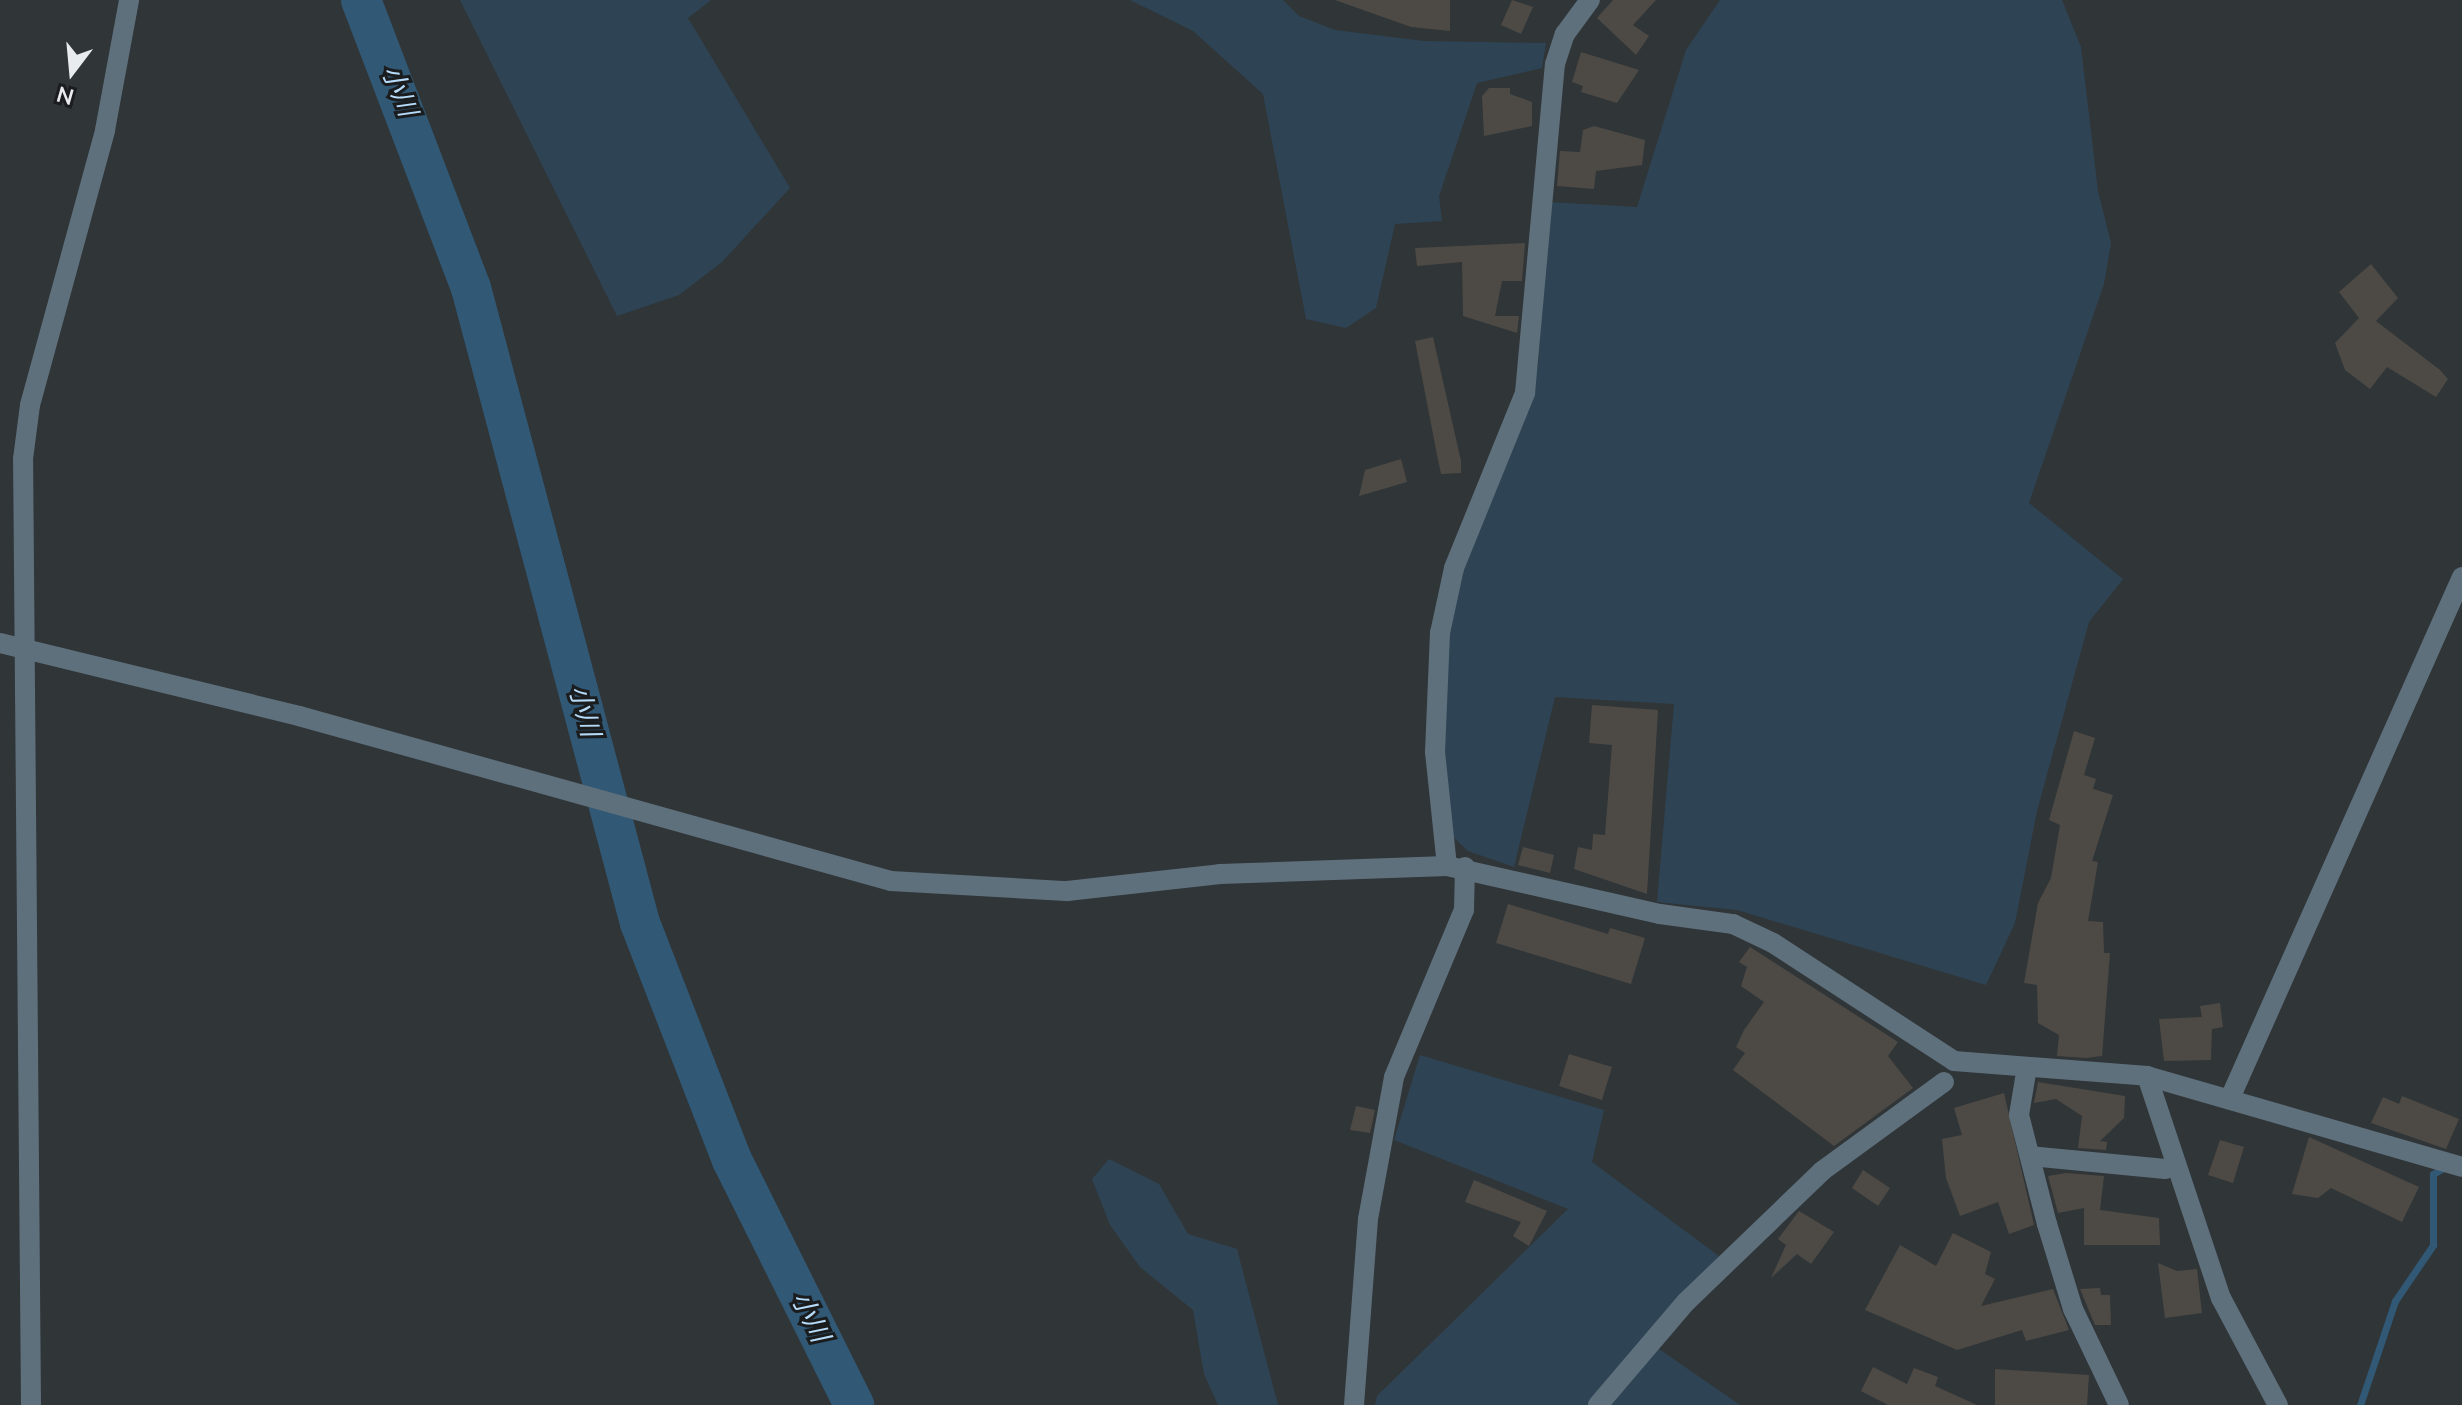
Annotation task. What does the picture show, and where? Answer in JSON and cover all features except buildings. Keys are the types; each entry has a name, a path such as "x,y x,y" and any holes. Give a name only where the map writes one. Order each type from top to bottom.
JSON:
{"street":[{"path":"31,1405 23,459 30,405 105,130 129,0"},
{"path":"1354,1405 1368,1219 1394,1077 1464,910 1435,752 1440,633 1454,568 1525,393 1555,64 1583,2"},
{"path":"2231,1096 2462,577"},
{"path":"0,643 577,792 891,881 1067,891 1220,874 1456,867 1660,914 1733,924 1773,943 1954,1061 2147,1076 2231,1096 2462,1167"},
{"path":"2027,1067 2019,1115 2030,1156 2073,1309 2119,1405"},
{"path":"2147,1076 2221,1298 2278,1405"},
{"path":"1598,1405 1686,1302 1822,1171 1944,1082"},
{"path":"2154,1099 2150,1127 2215,1305 2263,1405"},
{"path":"2030,1156 2165,1169"}],"shaded area":[{"path":"460,0 711,0 688,18 790,188 722,262 679,295 617,316"},
{"path":"1130,0 1283,0 1299,16 1335,30 1424,41 1546,43 1542,68 1477,83 1439,196 1442,221 1395,224 1376,308 1346,328 1306,319 1263,94 1193,31"},
{"path":"1720,0 2062,0 2081,47 2098,191 2111,243 2104,284 2029,503 2123,579 2089,622 2037,811 2015,923 1986,985 1737,910 1657,902 1674,704 1555,697 1514,867 1468,851 1452,836 1444,787 1447,644 1465,564 1526,413 1538,365 1549,202 1637,207 1686,50"},
{"path":"1420,1055 1604,1110 1592,1162 1727,1262 1649,1342 1740,1405 1375,1405 1377,1396 1568,1209 1394,1140"},
{"path":"1109,1159 1159,1184 1188,1234 1237,1249 1278,1405 1218,1405 1204,1374 1193,1310 1140,1267 1110,1225 1092,1179"}],"waterway":[{"name":"小川","path":"361,0 471,288 640,923 732,1160 854,1405"},
{"path":"2360,1405 2395,1301 2433,1245 2433,1174 2445,1167"}]}
